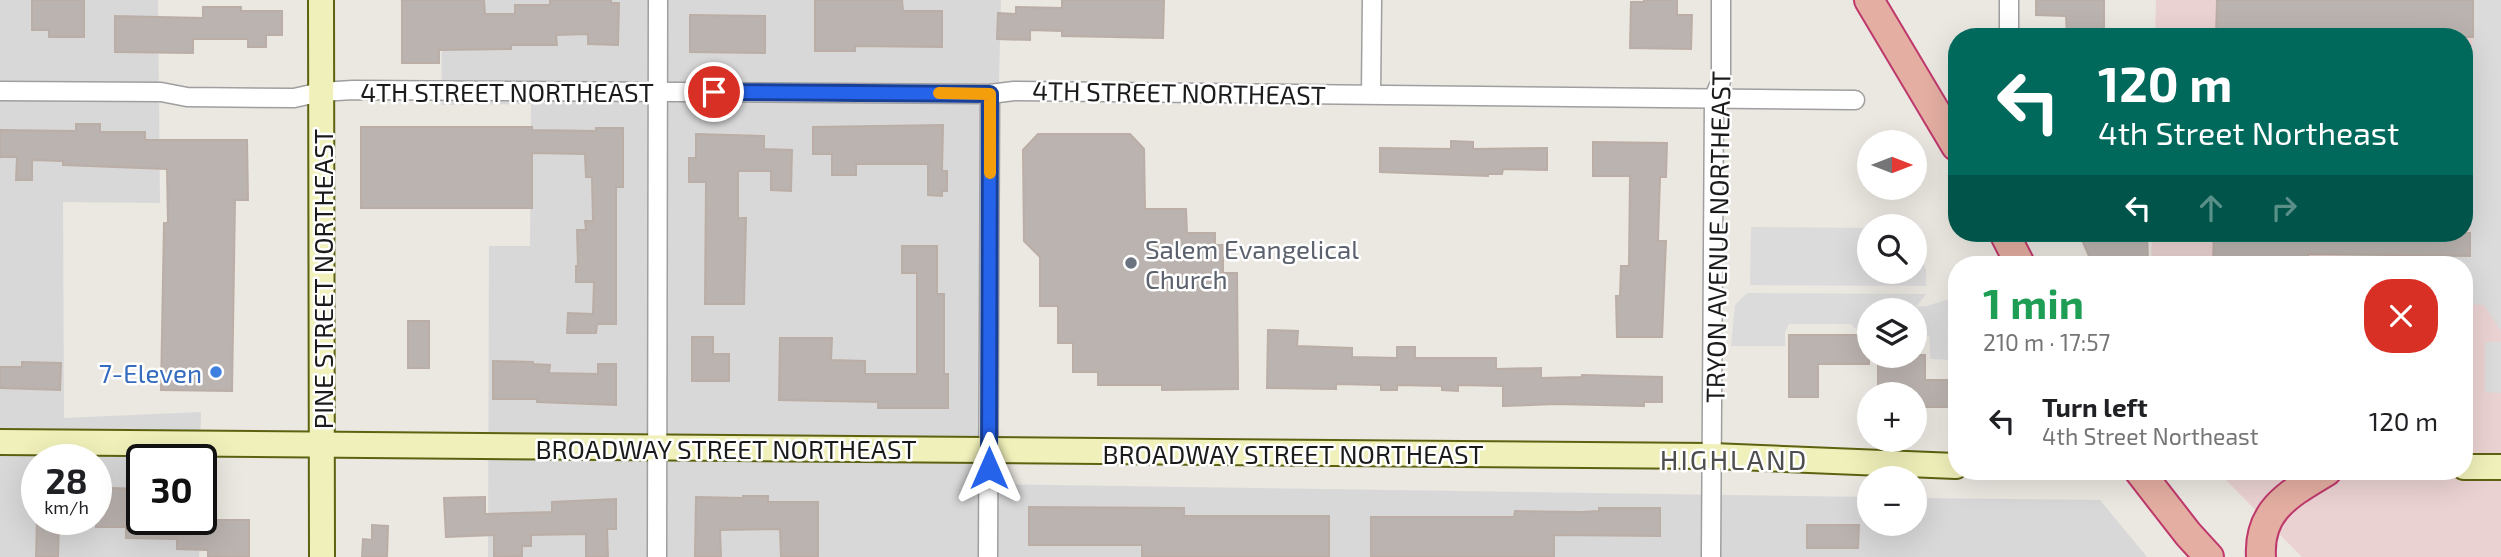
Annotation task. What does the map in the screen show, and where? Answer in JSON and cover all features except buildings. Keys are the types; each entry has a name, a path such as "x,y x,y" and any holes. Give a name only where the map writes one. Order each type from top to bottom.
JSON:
{"highway":[{"path":"1869,0 1948,133"},
{"path":"2146,480 2209,557"},
{"path":"2261,557 2263,526 2276,506 2312,480"}],"main road":[{"name":"PINE STREET NORTHEAST","path":"321,0 322,557"},
{"name":"BROADWAY STREET NORTHEAST","path":"0,442 1712,456 1948,466"},
{"path":"2473,467 2501,467"}],"street":[{"path":"657,557 658,0"},
{"path":"1371,94 1372,0"},
{"name":"TRYON AVENUE NORTHEAST","path":"1712,557 1714,97 1721,81 1721,0"},
{"path":"2009,0 2009,28"},
{"name":"4TH STREET NORTHEAST","path":"0,91 161,92 187,97 294,98 321,92 353,90 990,94 1014,91 1855,100"},
{"path":"988,557 990,94"}],"shaded area":[{"path":"0,0 158,0 160,203 63,202 64,418 201,412 200,444 126,444 126,535 200,535 199,557 0,557"},
{"path":"441,0 1001,0 989,484 1857,497 1857,536 1927,536 1927,498 2100,500 2147,557 488,557 489,246 530,246 531,104 442,105"},
{"path":"2156,0 2501,0 2501,557 2302,557 2226,480 2473,480 2473,256 2151,256 2152,242 2473,242 2473,28 2155,28"},
{"path":"2473,0 2501,0 2501,331 2484,305 2473,304 2473,256 2470,256 2470,242 2473,242"},
{"path":"1751,227 1857,228 1857,284 1926,286 1750,285"},
{"path":"2345,254 2470,256 2345,256"},
{"path":"1747,293 1926,294 1923,298 1857,298 1857,329 1850,324 1789,324 1785,332 1785,346 1731,346 1735,305"},
{"path":"1948,299 1948,360 1930,359 1930,337 1927,336 1927,306"},
{"path":"2485,342 2501,342 2501,393 2485,392"}],"slow traffic":[{"path":"939,93 990,94 990,173"}],"place":[{"name":"Salem Evangelical Church","path":"1131,263"},
{"name":"7-Eleven","path":"216,372"}],"district":[{"name":"HIGHLAND","path":"1734,459"}],"route":[{"path":"714,92 990,94 989,468"}]}
